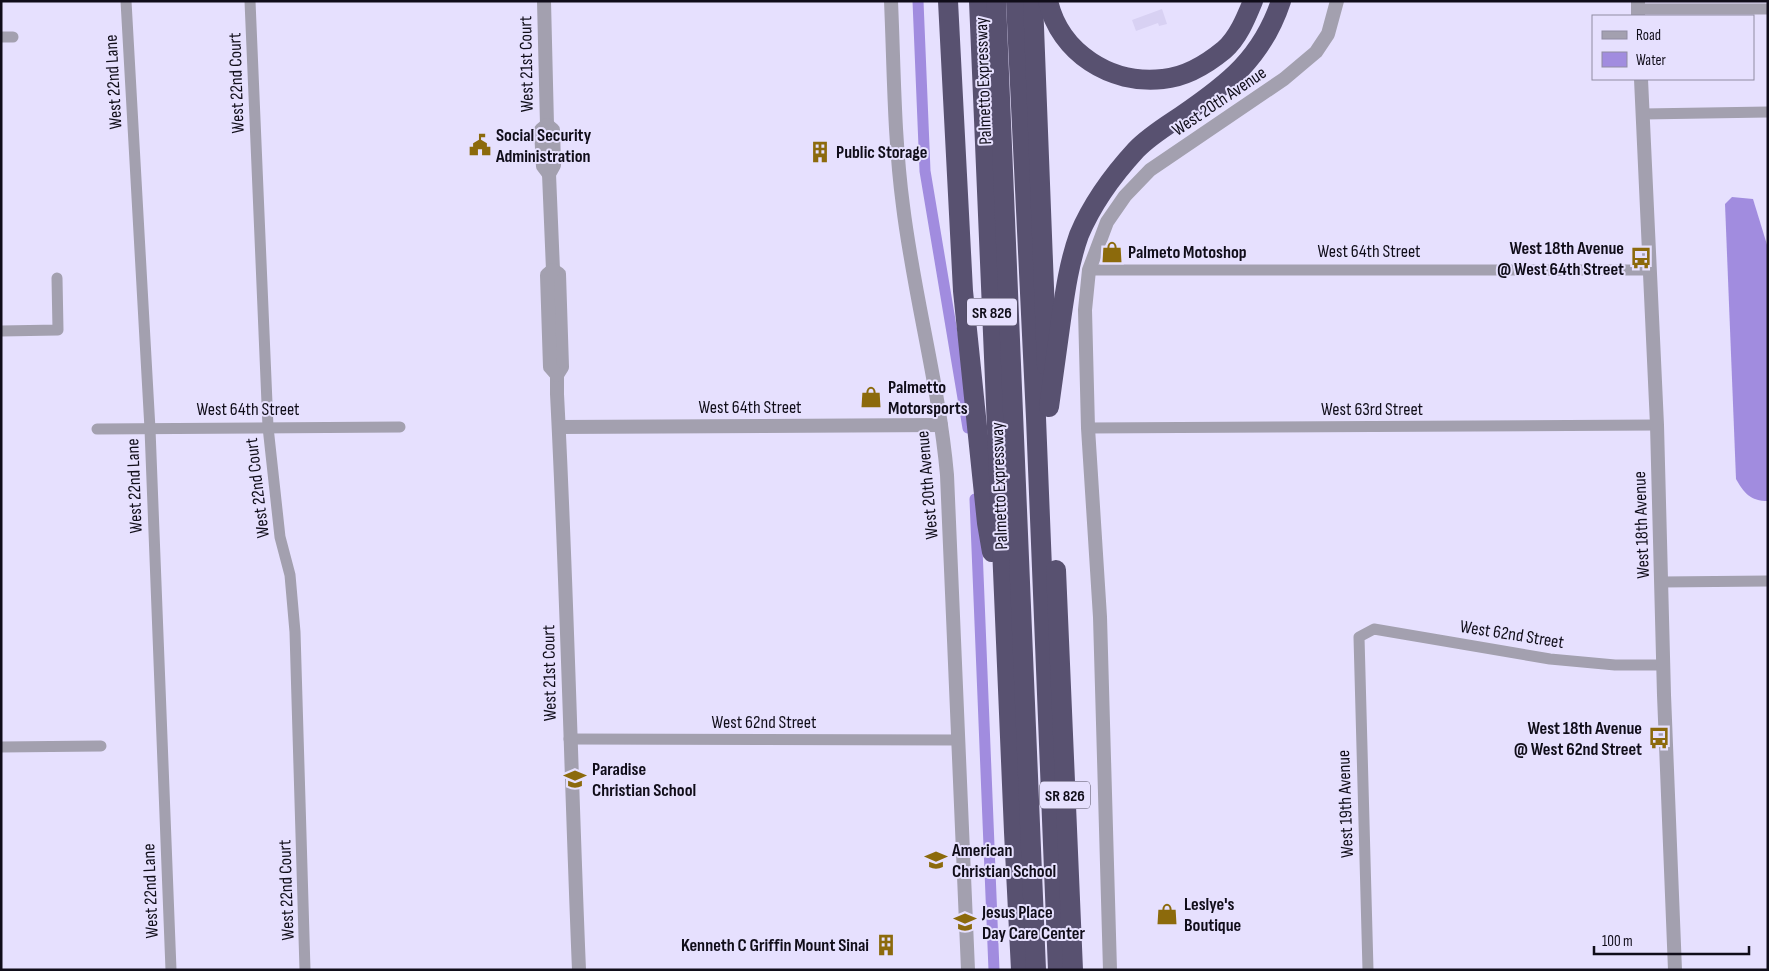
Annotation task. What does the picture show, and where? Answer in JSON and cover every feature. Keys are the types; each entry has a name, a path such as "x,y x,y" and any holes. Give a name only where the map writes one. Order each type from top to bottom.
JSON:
{"highway":[{"path":"948,1 964,291 987,523 1005,622"},
{"name":"Palmetto Expressway","path":"980,1 1021,970"},
{"path":"996,1 1036,970"},
{"path":"1016,1 1036,418 1058,970"},
{"name":"SR 826","path":"1033,1 1072,970"},
{"path":"1048,1 1060,32 1074,49 1092,64 1114,74 1139,79 1164,79 1188,73 1226,49 1240,29 1252,1"},
{"path":"1049,407 1065,289 1071,261 1090,211 1112,178 1137,149 1214,94 1236,75 1251,58 1264,38 1274,20 1281,1"}],"street":[{"name":"West 22nd Lane","path":"126,1 150,429 171,970"},
{"name":"West 22nd Court","path":"250,1 268,427 280,537 290,575 295,632 305,970"},
{"name":"West 21st Court","path":"544,1 547,125 553,130 554,165 549,174 553,270 559,274 562,367 557,375 579,970"},
{"name":"West 20th Avenue","path":"891,1 903,206 941,425 948,485 968,970"},
{"name":"West 20th Avenue","path":"1089,270 1107,222 1124,196 1150,170 1284,79 1316,52 1328,34 1337,1"},
{"path":"1638,9 1768,9"},
{"name":"West 18th Avenue","path":"1641,80 1662,582 1675,970"},
{"path":"1642,114 1768,112"},
{"name":"West 64th Street","path":"1089,270 1649,270"},
{"path":"1089,270 1085,310 1088,428 1100,622 1110,970"},
{"path":"1,330 58,330 58,278"},
{"name":"West 64th Street","path":"559,427 941,425"},
{"name":"West 63rd Street","path":"1088,428 1656,425"},
{"name":"West 64th Street","path":"97,429 400,427"},
{"path":"1662,582 1768,581"},
{"name":"West 62nd Street","path":"1358,637 1374,629 1550,659 1615,665 1664,665"},
{"name":"West 19th Avenue","path":"1358,637 1368,970"},
{"name":"West 62nd Street","path":"569,739 959,740"},
{"path":"1,747 101,746"}],"shaded area":[{"path":"1162,9 1167,24 1159,26 1158,23 1136,31 1132,20"}],"water":[{"path":"1732,197 1753,199 1768,248 1768,501 1752,498 1736,479 1725,204"}],"waterway":[{"path":"918,1 925,171 968,428"},
{"path":"975,499 994,970"}],"place":[{"name":"Social Security Administration","path":"480,145"},
{"name":"Public Storage","path":"820,152"},
{"name":"Palmeto Motoshop","path":"1112,252"},
{"name":"West 18th Avenue @ West 64th Street","path":"1641,258"},
{"name":"Palmetto Motorsports","path":"871,397"},
{"name":"West 18th Avenue @ West 62nd Street","path":"1659,738"},
{"name":"Paradise Christian School","path":"575,779"},
{"name":"American Christian School","path":"936,860"},
{"name":"Leslye's Boutique","path":"1167,914"},
{"name":"Jesus Place Day Care Center","path":"965,922"},
{"name":"Kenneth C Griffin Mount Sinai","path":"886,945"}]}
